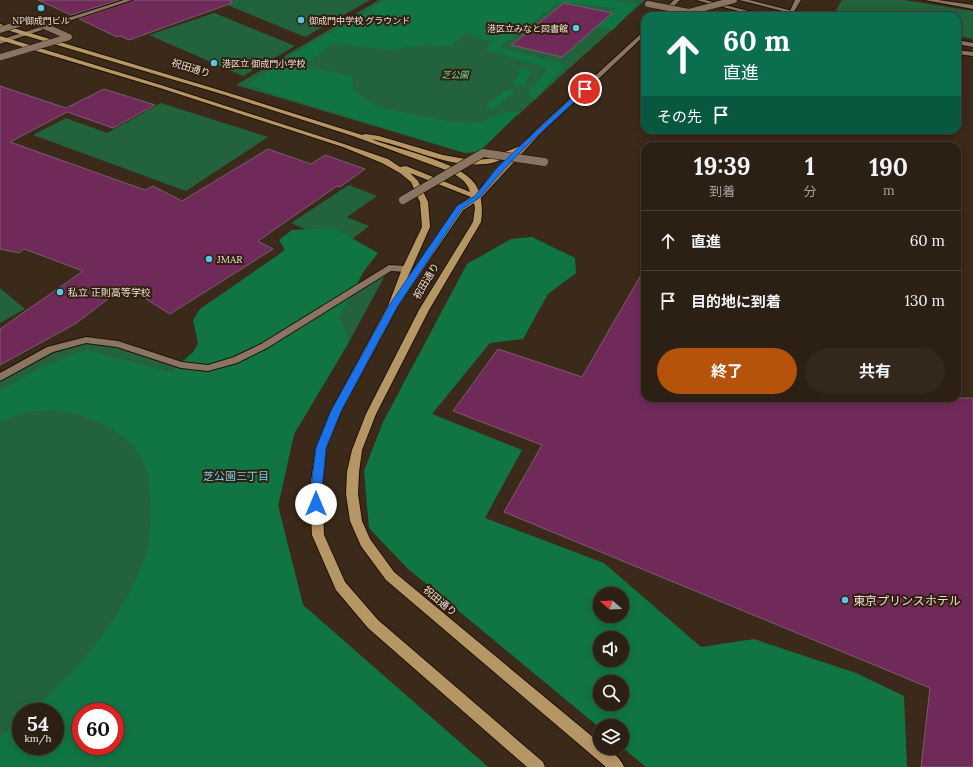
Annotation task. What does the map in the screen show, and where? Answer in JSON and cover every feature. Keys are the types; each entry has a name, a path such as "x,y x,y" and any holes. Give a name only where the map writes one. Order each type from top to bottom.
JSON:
{"main road":[{"name":"祝田通り","path":"0,26 227,94 355,135 377,144 449,168 463,176 472,185 477,197 479,208 477,222 424,310 371,414 357,450 353,472 352,494 356,521 365,542 390,576 617,767"},
{"name":"祝田通り","path":"2,40 162,87 346,146 385,161 403,171 414,180 424,202 426,227 406,269 393,306 336,411 321,448 316,489 318,535 340,586 373,624 538,767"},
{"path":"355,135 383,138 443,156 475,163 495,159 522,147"},
{"path":"385,161 477,197"},
{"path":"393,306 460,208 477,197"}],"street":[{"path":"2,40 129,0"},
{"path":"665,12 677,0"},
{"path":"699,0 748,12"},
{"path":"648,4 689,12 734,0"},
{"path":"742,0 791,12 798,0"},
{"path":"928,0 973,7"},
{"path":"0,30 32,20 69,37 2,57"},
{"path":"477,197 522,147 641,36"},
{"path":"961,43 973,45"},
{"path":"961,52 973,54"},
{"path":"403,200 483,153 544,162"},
{"path":"0,377 50,349 86,340 118,344 181,365 208,368 238,360 264,346 389,268 406,269"}],"green space":[{"name":"御成門中学校 グラウンド","path":"215,0 370,0 305,37"},
{"name":"芝公園","path":"379,0 645,0 520,113 465,153 236,85"},
{"path":"386,0 610,0 637,4 613,30 596,27 616,8 559,2 499,47 565,65 535,100 528,94 548,68 485,49 495,42 478,38 467,32 451,46 424,45 388,50 337,43 328,47 307,63 308,67 352,76 353,90 369,103 385,109 451,122 471,123 488,120 504,112 520,112 479,152 465,153 265,91 250,84 292,55"},
{"path":"842,0 904,0 973,11 973,39 961,37 961,12 835,12"},
{"path":"214,13 295,46 243,76 149,35"},
{"path":"527,67 530,75 523,86 512,84 517,79 519,69"},
{"path":"506,90 515,91 494,109 485,107"},
{"path":"161,103 268,137 186,191 33,135 66,118 107,133"},
{"path":"349,185 377,196 347,217 369,226 343,246 291,223"},
{"path":"334,228 378,253 364,271 339,317 349,342 294,434 278,506 303,605 488,767 0,767 0,736 12,727 12,755 64,755 64,703 40,703 64,680 96,644 122,605 146,557 150,534 151,504 149,483 144,462 136,450 113,430 83,416 52,410 24,413 0,420 0,391 43,367 86,350 171,372 194,351 198,343 193,320 200,309 285,250 279,240 292,230"},
{"path":"532,237 575,258 576,273 548,294 523,339 490,343 432,414 522,450 485,518 604,563 701,647 754,639 856,673 904,696 907,767 646,767 629,753 629,719 593,719 593,722 407,568 369,528 364,471 383,422 467,264 511,239"},
{"path":"389,268 349,342 294,434 278,506 303,605 488,767 0,767 0,377 50,349 86,340 118,344 181,365 208,368"},
{"path":"0,288 25,309 0,323"}],"building":[{"path":"38,0 119,0 71,15"},
{"path":"133,0 231,0 232,3 129,40 120,36 117,37 79,19"},
{"path":"564,3 612,13 562,57 511,45"},
{"path":"0,86 66,108 104,89 155,105 113,128 67,112 10,142 145,190 153,186 182,201 268,149 311,164 325,155 365,169 340,187 337,186 258,241 273,249 170,314 125,286 75,324 0,365 0,329 83,271 24,249 19,253 0,249"},
{"name":"東京プリンスホテル","path":"641,275 641,402 961,402 961,398 973,398 973,767 921,767 930,688 504,512 542,445 453,411 498,349 582,377"}],"place":[{"name":"NP御成門ビル","path":"41,8"},
{"name":"御成門中学校 グラウンド","path":"301,20"},
{"name":"港区立みなと図書館","path":"576,28"},
{"name":"港区立 御成門小学校","path":"214,63"},
{"name":"JMAR","path":"209,259"},
{"name":"私立 正則高等学校","path":"60,292"},
{"name":"東京プリンスホテル","path":"845,600"}],"district":[{"name":"芝公園三丁目","path":"236,476"}],"route":[{"path":"316,504 316,489 321,448 336,411 393,306 460,208 477,197 522,147 585,89"}]}
